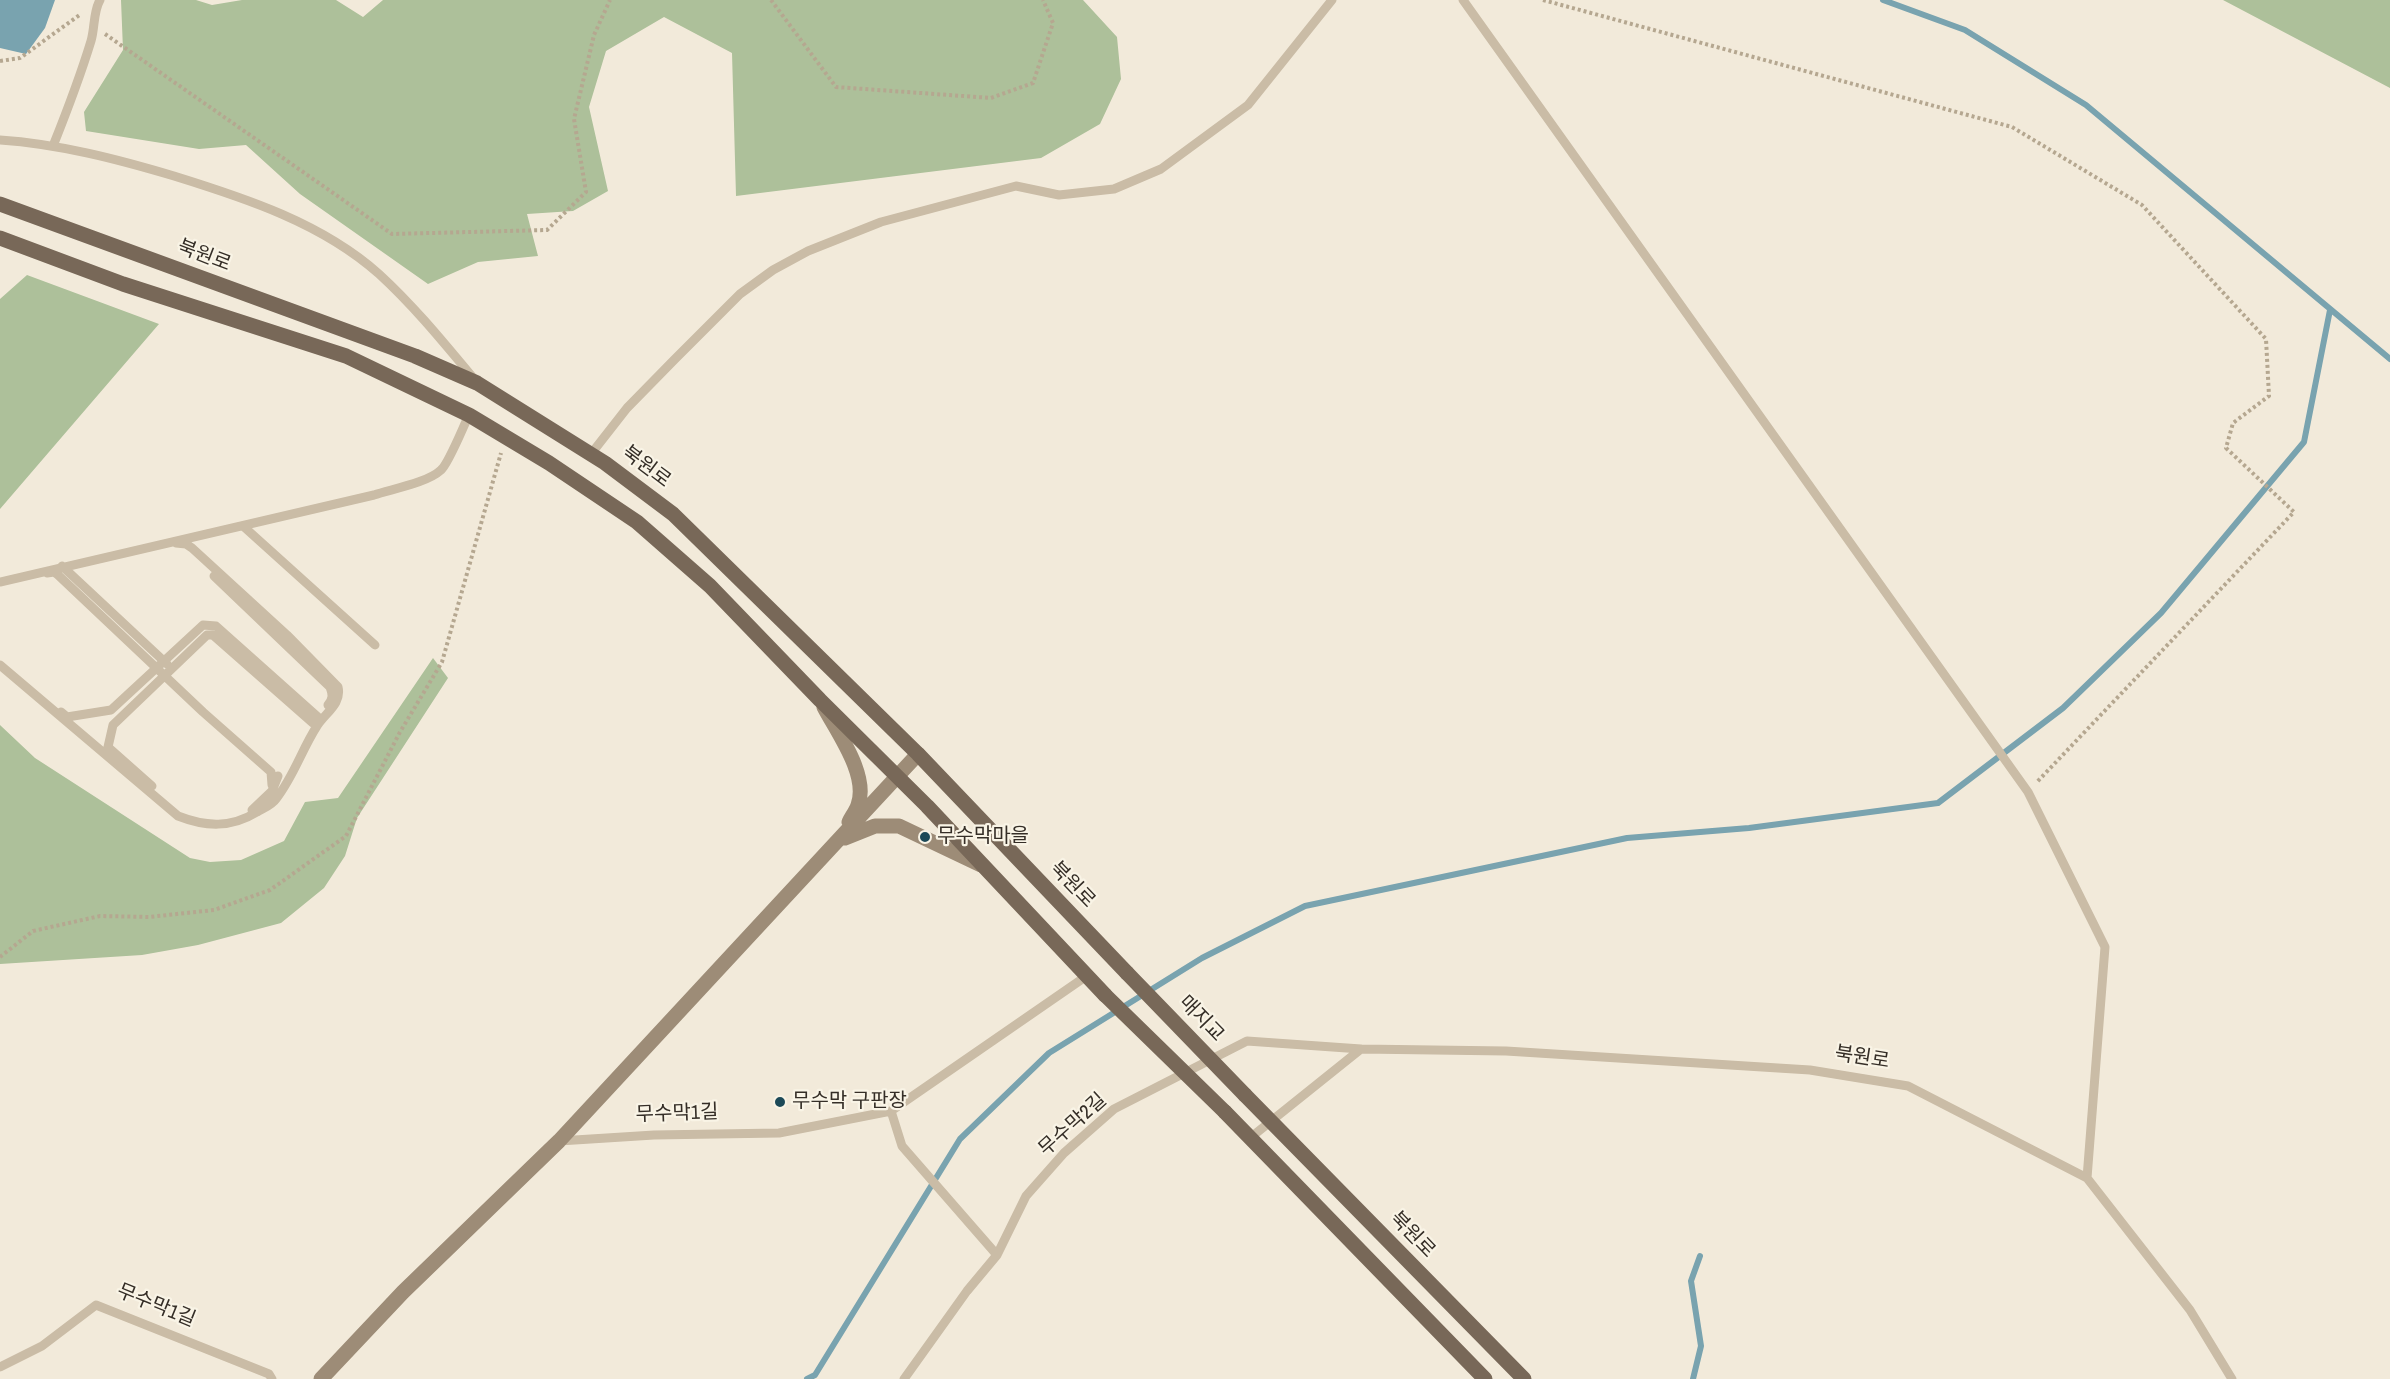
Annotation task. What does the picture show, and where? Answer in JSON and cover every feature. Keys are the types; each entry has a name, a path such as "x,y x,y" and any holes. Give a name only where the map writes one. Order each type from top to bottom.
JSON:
{"main road":[{"name":"북원로","path":"0,204 415,356 477,383 591,454 673,513 918,754 1127,973"},
{"path":"0,238 123,284 346,356 469,416 549,463 638,522 710,586 985,867 1105,995 1225,1112 1485,1379"},
{"name":"매지교","path":"1127,973 1245,1095"},
{"name":"북원로","path":"1245,1095 1524,1379"}],"street":[{"path":"820,700 853,760 860,782 859,803 840,841"},
{"path":"321,1379 403,1292 559,1141 840,841 918,754"},
{"path":"840,841 875,826 899,826 985,867"}],"lane":[{"path":"591,454 627,408 675,359 740,294 773,270 808,251 881,222 1016,186 1059,195 1114,189 1161,169 1248,105 1332,0"},
{"path":"1463,0 2028,792 2104,947 2087,1178"},
{"path":"52,146 76,90 98,5"},
{"path":"0,140 37,142 153,170 232,194 289,217 346,249 378,273 431,328 477,383"},
{"path":"0,583 60,571 374,495 427,478 440,472 446,464 469,416"},
{"path":"243,526 375,645"},
{"path":"176,543 185,548 330,687 332,700 316,720 274,802"},
{"path":"0,664 178,816 200,823 221,825 251,816 274,802 290,778 317,725 336,702 340,693 338,687 287,635 192,548 186,544 176,543"},
{"path":"60,571 271,772 272,791"},
{"path":"0,664 67,717 111,710 203,638 213,635 316,720"},
{"path":"164,668 113,725 108,747 182,812 195,817 219,820 248,813 272,791 278,776"},
{"name":"무수막1길","path":"559,1141 654,1135 779,1133 891,1111 1088,975"},
{"name":"무수막2길","path":"904,1379 967,1291 997,1255 1026,1196 1064,1153 1114,1109 1247,1041 1361,1049"},
{"path":"1250,1138 1361,1049"},
{"name":"북원로","path":"1361,1049 1506,1051 1810,1070 1908,1086 2087,1178 2190,1310 2232,1379"},
{"path":"891,1111 902,1146 997,1255"},
{"name":"무수막1길","path":"0,1367 42,1346 96,1305 269,1374 272,1379"}],"path":[{"path":"0,61 20,58 78,15 98,5 101,30 392,234 547,230 586,192 574,119 594,35 610,0"},
{"path":"771,0 836,87 991,98 1033,82 1053,23 1043,0"},
{"path":"1543,0 2012,127 2142,205 2266,339 2269,396 2233,423 2226,448 2294,512 2028,792"}],"green space":[{"path":"121,0 196,0 212,5 242,0 336,0 363,17 383,0 1083,0 1117,37 1121,79 1100,124 1041,158 736,196 732,53 664,17 606,51 589,107 608,191 573,211 527,214 538,256 478,262 428,284 300,194 246,145 199,149 86,131 84,112 123,50"},
{"path":"2223,0 2390,0 2390,88"},
{"path":"27,275 159,324 0,509 0,299"},
{"path":"433,658 448,678 357,818 345,856 324,888 281,923 198,945 142,955 0,964 0,725 35,758 190,858 210,862 241,860 284,841 305,802 338,798"}],"water":[{"path":"0,0 55,0 45,28 26,54 0,48"}],"waterway":[{"path":"1883,0 1965,30 2086,105 2390,359"},
{"path":"807,1379 815,1375 960,1139 1049,1053 1202,958 1305,906 1627,838 1749,828 1938,803 2063,708 2161,613 2304,442 2330,310"},
{"path":"1693,1379 1701,1346 1691,1281 1700,1256"}],"place":[{"name":"무수막마을","path":"925,837"},
{"name":"무수막 구판장","path":"780,1102"}]}
